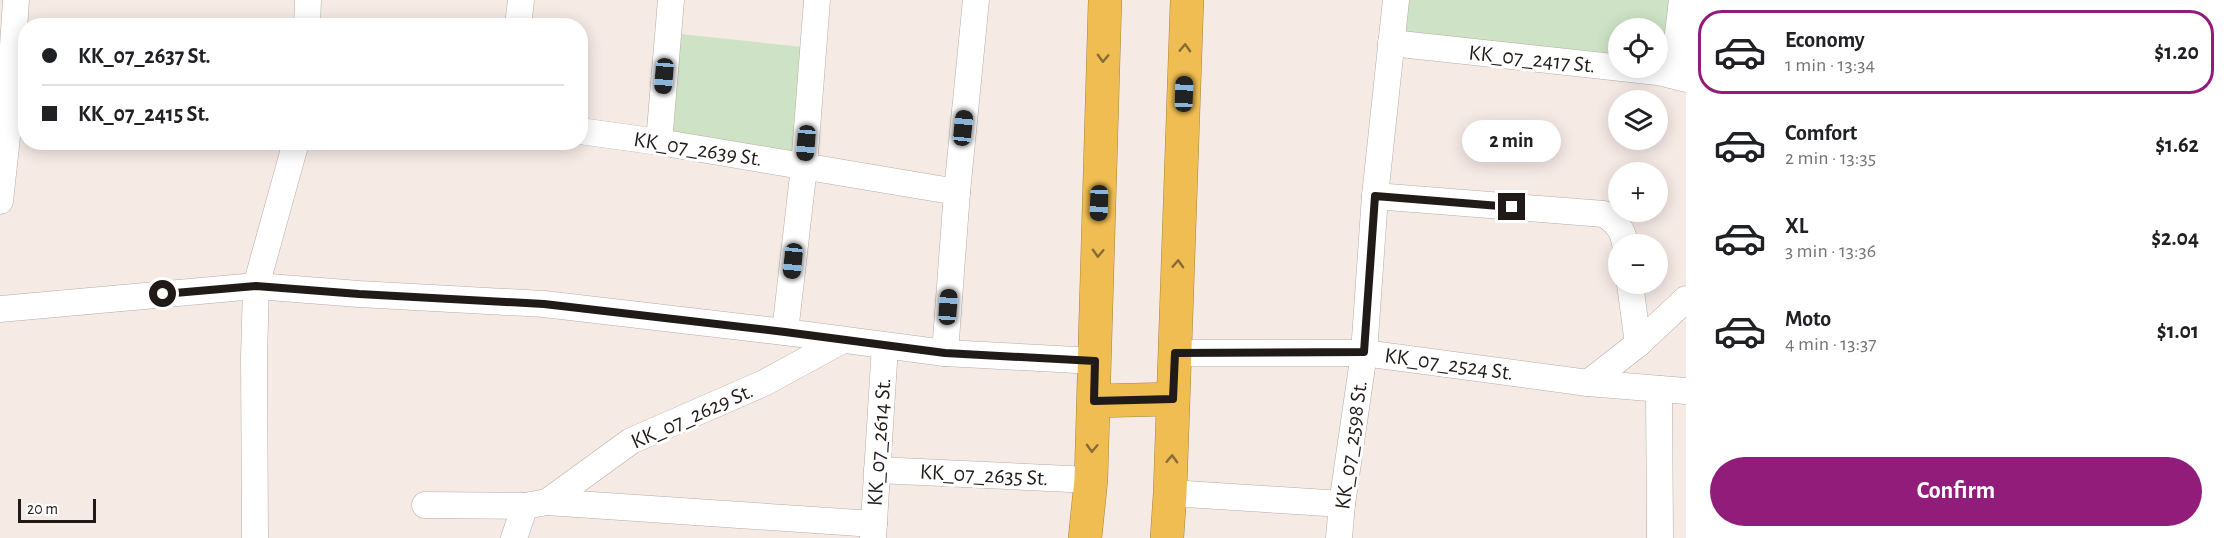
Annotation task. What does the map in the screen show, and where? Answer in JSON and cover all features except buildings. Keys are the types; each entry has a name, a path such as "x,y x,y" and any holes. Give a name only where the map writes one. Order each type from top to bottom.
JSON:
{"highway":[{"path":"1085,538 1091,480 1094,401 1105,0"},
{"path":"1167,538 1187,0"},
{"path":"1094,401 1173,399"}],"street":[{"path":"0,201 3,137 16,0"},
{"path":"308,18 309,0"},
{"path":"519,18 521,0"},
{"path":"659,142 670,0"},
{"path":"785,332 804,166 817,0"},
{"path":"945,353 957,192 976,0"},
{"name":"KK_07_2598 St.","path":"1339,538 1364,352 1375,196 1396,0"},
{"path":"1680,77 1682,0"},
{"name":"KK_07_2417 St.","path":"1391,43 1680,77"},
{"name":"KK_07_2639 St.","path":"588,133 659,142 957,192"},
{"path":"255,538 256,286 294,150"},
{"path":"1375,196 1604,214 1615,221 1623,234"},
{"path":"0,309 256,286 544,304 945,353 1095,361"},
{"path":"1631,294 1638,344"},
{"path":"1588,383 1638,344 1686,299"},
{"name":"KK_07_2629 St.","path":"536,504 631,441 764,383 843,340"},
{"name":"KK_07_2614 St.","path":"873,531 885,346"},
{"name":"KK_07_2524 St.","path":"1175,353 1364,352 1588,383 1686,391"},
{"path":"1659,389 1660,538"},
{"name":"KK_07_2635 St.","path":"877,470 1091,480"},
{"path":"1170,494 1342,504"},
{"path":"425,505 536,504 873,531"},
{"path":"514,538 536,504"}],"green space":[{"path":"1395,0 1686,0 1686,79 1668,77 1668,18 1608,18 1608,69 1390,42"},
{"path":"670,33 813,48 804,167 659,142"}],"route":[{"path":"163,294 256,286 544,304 945,353 1095,361 1094,401 1173,399 1175,353 1364,352 1375,196 1512,207"}]}
